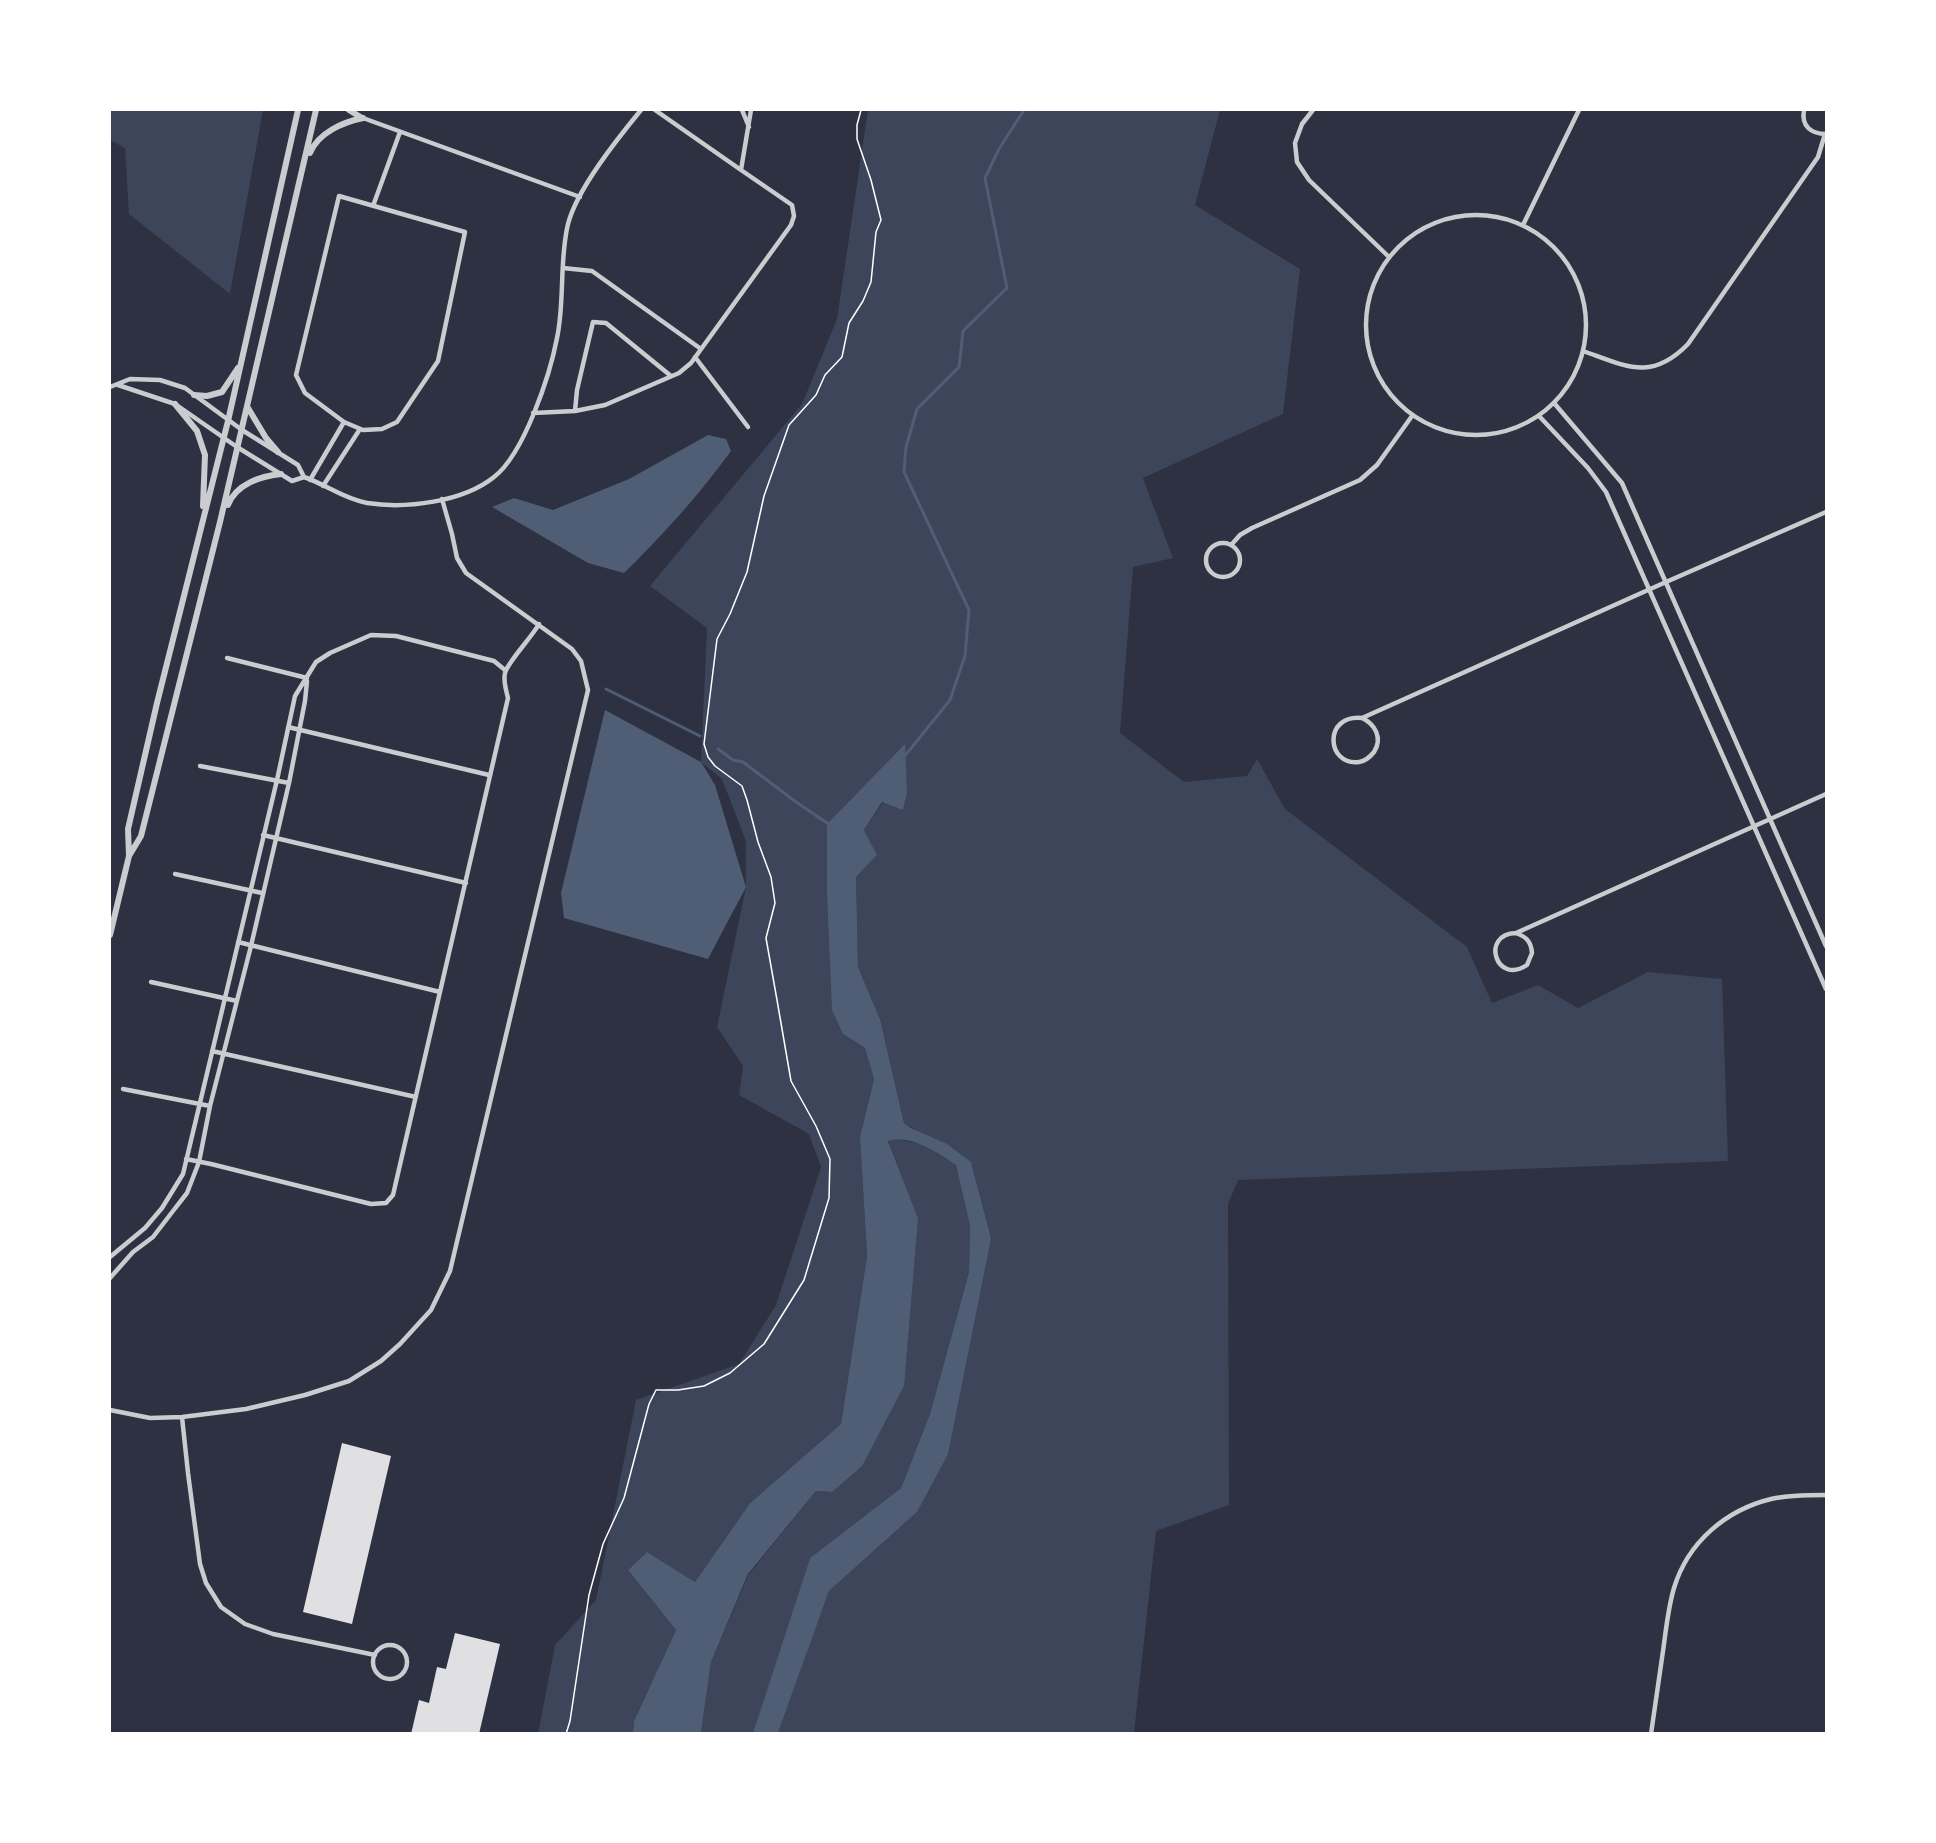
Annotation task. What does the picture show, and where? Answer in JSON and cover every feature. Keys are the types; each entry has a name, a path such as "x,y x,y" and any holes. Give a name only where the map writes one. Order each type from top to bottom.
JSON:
{"street":[{"path":"110,935 129,856 128,829 242,362 298,110"},
{"path":"129,856 141,836 220,522 316,110"},
{"path":"349,110 363,118 400,132 580,196"},
{"path":"110,387 130,379 160,380 184,388 242,430 298,465 304,477 352,499 368,503 402,504 442,499 479,488 496,476 511,457 547,378 558,337 568,223 580,196 641,110"},
{"path":"533,413 575,411 605,405 679,373 695,357 791,225 794,216 792,205 655,110"},
{"path":"742,110 749,127"},
{"path":"741,170 751,110"},
{"path":"1313,110 1302,124 1295,143 1297,162 1309,180 1389,257"},
{"path":"1523,225 1579,110"},
{"path":"1583,351 1624,366 1644,369 1659,366 1676,356 1688,344 1818,157 1826,134 1816,134 1806,126 1803,120 1804,110"},
{"path":"302,173 312,147 324,135 338,126 363,118"},
{"path":"373,206 400,132"},
{"path":"339,196 373,206 465,232 438,361 397,422 382,429 363,430 344,422 305,393 296,375 339,196"},
{"path":"1465,215 1494,216 1523,225 1548,242 1567,264 1580,292 1586,321 1583,351 1572,379 1554,403 1539,416 1509,431 1476,436 1442,431 1412,416 1386,391 1370,359 1365,323 1372,288 1389,257 1410,236 1436,222 1465,215"},
{"path":"563,268 592,271 701,349"},
{"path":"575,411 577,390 593,322 606,323 671,376"},
{"path":"695,357 748,427"},
{"path":"194,395 207,396 222,392 242,362"},
{"path":"118,385 175,404 237,447 292,481 304,477"},
{"path":"1554,403 1622,483 1827,946"},
{"path":"175,404 197,431 204,455 204,489 200,527"},
{"path":"248,408 266,438 278,452"},
{"path":"1232,544 1240,535 1252,528 1360,480 1377,465 1412,416"},
{"path":"1539,416 1588,468 1606,492 1827,989"},
{"path":"310,480 344,422"},
{"path":"323,486 360,429"},
{"path":"220,522 230,498 246,485 267,476 281,474"},
{"path":"110,1410 150,1418 182,1417 246,1409 305,1395 349,1381 381,1361 431,1310 450,1270 588,690 581,661 572,649 466,573 457,558 442,499"},
{"path":"1362,718 1374,726 1378,741 1376,748 1364,761 1348,761 1337,752 1333,737 1336,729 1346,719 1362,718 1827,512"},
{"path":"1220,542 1232,544 1240,554 1240,566 1231,575 1225,577 1214,574 1206,564 1211,547 1220,542"},
{"path":"186,1159 370,1204 386,1203 393,1196 508,698 505,670 539,624"},
{"path":"110,1257 145,1228 162,1208 183,1174 295,696 316,662 330,652 370,636 396,636 494,661 505,670"},
{"path":"227,658 307,678"},
{"path":"110,1278 133,1252 153,1237 187,1193 199,1162 210,1106 251,946 289,783 305,701 307,678"},
{"path":"288,727 489,775"},
{"path":"201,766 289,783"},
{"path":"1516,933 1529,941 1532,953 1527,965 1515,971 1509,970 1497,961 1495,948 1504,936 1516,933 1827,794"},
{"path":"263,835 466,883"},
{"path":"175,874 262,893"},
{"path":"238,942 440,992"},
{"path":"151,982 237,1001"},
{"path":"212,1051 416,1097"},
{"path":"123,1089 210,1106"},
{"path":"182,1417 200,1564 206,1583 221,1607 245,1624 273,1634 375,1655"},
{"path":"1651,1734 1668,1613 1674,1588 1687,1558 1697,1544 1711,1529 1728,1517 1755,1504 1788,1497 1827,1495"},
{"path":"397,1646 406,1656 404,1671 395,1677 384,1677 374,1667 375,1655 382,1647 397,1646"}],"path":[{"path":"566,1734 570,1721 589,1595 603,1544 624,1498 649,1404 656,1390 678,1390 704,1386 730,1373 764,1344 804,1280 829,1198 830,1159 816,1126 791,1082 766,938 775,903 771,877 742,786 715,766 708,757 704,744 717,639 747,572 764,496 789,425 816,395 825,375 842,357 849,322 863,301 871,282 876,232 881,220 857,139 857,125 861,110"}],"shaded area":[{"path":"110,110 263,110 230,294 129,214 125,148 110,140"},
{"path":"868,110 1220,110 1195,205 1300,269 1283,414 1143,478 1173,558 1133,567 1120,733 1184,782 1247,776 1257,759 1285,809 1467,947 1492,1003 1538,985 1578,1008 1648,972 1722,979 1728,1161 1238,1180 1228,1204 1229,1505 1156,1531 1134,1733 778,1733 829,1591 917,1512 991,1238 971,1162 904,1123 880,1019 858,967 856,877 877,855 864,830 883,802 903,809 905,745 827,824 843,1034 865,1048 874,1079 860,1137 867,1256 841,1424 750,1503 695,1582 647,1552 628,1570 676,1630 634,1721 633,1733 538,1734 555,1645 596,1600 636,1400 739,1364 776,1305 821,1167 809,1134 739,1095 743,1066 717,1027 746,887 746,841 722,779 701,762 707,628 650,586 802,404 837,319"},
{"path":"708,435 726,439 731,451 680,514 624,573 588,563 492,507 514,498 553,510 629,479"},
{"path":"605,710 701,762 715,785 746,887 708,959 564,918 561,893"},
{"path":"905,744 907,792 903,810 882,802 864,830 877,855 856,877 858,967 880,1019 904,1123 947,1144 971,1162 991,1238 948,1454 917,1512 829,1591 778,1733 753,1733 810,1558 901,1488 930,1414 969,1272 970,1226 956,1165 915,1142 888,1141 918,1218 904,1386 862,1466 832,1492 816,1491 748,1574 711,1662 701,1733 633,1733 634,1721 676,1630 628,1570 647,1552 695,1582 750,1503 841,1424 867,1256 860,1137 874,1079 865,1048 843,1034 832,1010 827,892 827,824"},
{"path":"897,1139 922,1144 956,1165 970,1226 969,1272 930,1414 901,1488 810,1558 753,1733 701,1734 711,1662 749,1574 816,1491 832,1492 918,1218 888,1140"}],"building":[{"path":"342,1443 391,1456 352,1624 303,1612"},
{"path":"455,1633 500,1644 479,1734 411,1734 419,1700 429,1703 437,1667 446,1669"}],"waterway":[{"path":"904,757 950,700 965,656 969,610 904,472 906,447 917,409 959,367 963,331 1007,288 985,178 999,149 1024,110"},
{"path":"606,689 700,736"},
{"path":"718,749 733,760 743,762 830,825"}]}
